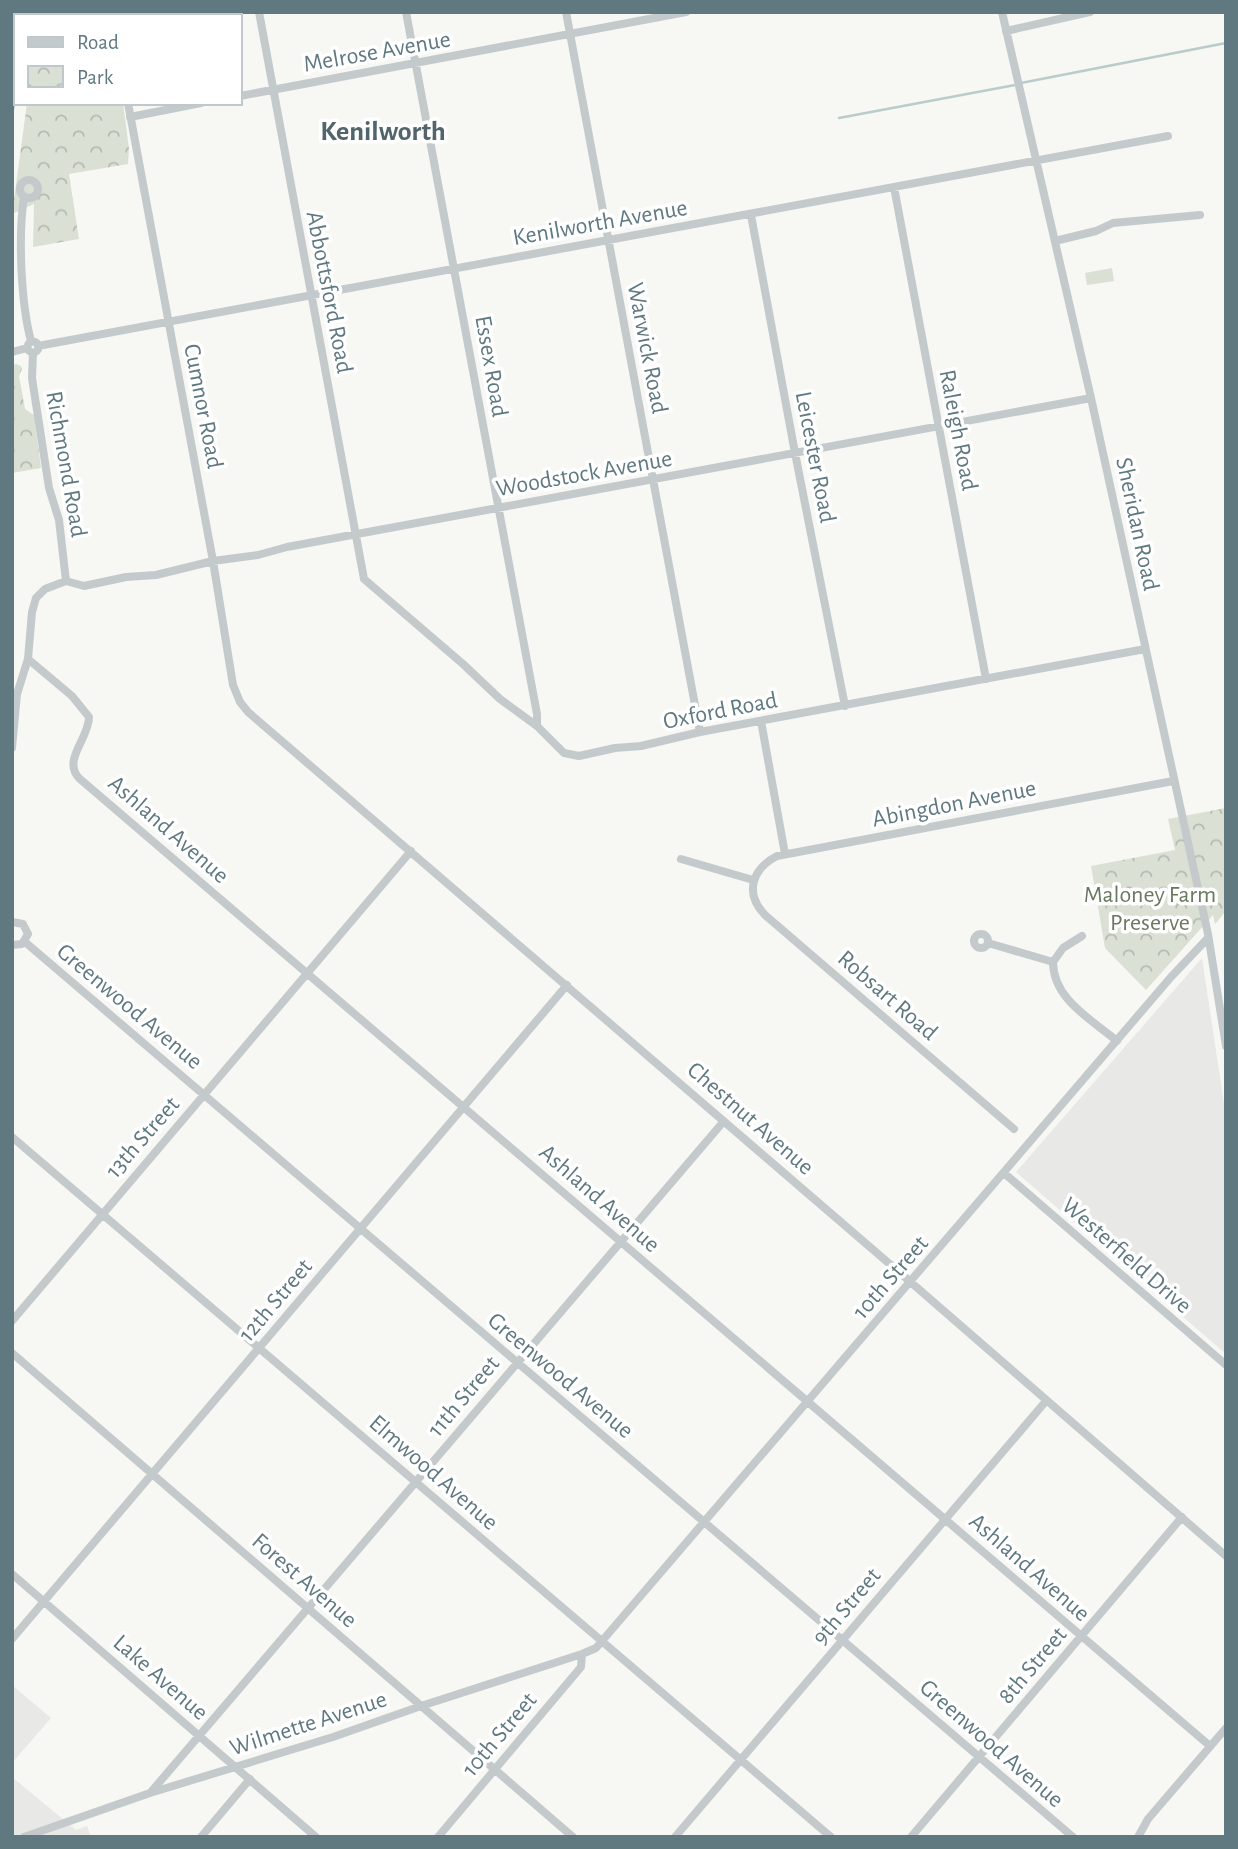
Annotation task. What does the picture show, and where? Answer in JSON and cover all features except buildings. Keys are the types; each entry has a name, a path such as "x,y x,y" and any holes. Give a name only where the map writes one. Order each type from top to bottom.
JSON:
{"street":[{"name":"Abbottsford Road","path":"259,12 364,579"},
{"name":"Essex Road","path":"406,12 537,714 537,726"},
{"name":"Warwick Road","path":"566,12 700,732"},
{"name":"Melrose Avenue","path":"242,96 686,12"},
{"name":"Sheridan Road","path":"1002,12 1091,398 1208,938 1226,1046"},
{"path":"1006,31 1090,12"},
{"name":"Cumnor Road","path":"128,105 213,561 233,685 240,702 248,712"},
{"path":"130,117 191,105"},
{"name":"Kenilworth Avenue","path":"12,352 1168,136"},
{"name":"Raleigh Road","path":"894,187 986,679"},
{"name":"Richmond Road","path":"24,197 24,301 32,347 32,378 49,488 59,520 66,581"},
{"name":"Leicester Road","path":"751,215 845,706"},
{"path":"1055,241 1096,231 1113,223 1200,215"},
{"name":"Woodstock Avenue","path":"66,581 84,586 126,577 156,575 213,561 258,555 287,547 1091,398"},
{"name":"Oxford Road","path":"364,579 500,699 537,726 557,748 579,757 1145,649"},
{"path":"12,748 17,694 28,659 32,612 36,598 51,585 66,581"},
{"name":"Ashland Avenue","path":"28,659 72,696 89,717 87,730 73,761 74,773 1210,1746"},
{"name":"Chestnut Avenue","path":"248,712 1226,1556"},
{"path":"761,721 785,854"},
{"name":"Abingdon Avenue","path":"753,880 765,863 785,854 1173,781"},
{"name":"13th Street","path":"12,1321 411,851"},
{"path":"681,859 753,880"},
{"name":"Robsart Road","path":"753,880 755,901 765,915 1014,1129"},
{"name":"Greenwood Avenue","path":"12,922 26,926 28,934 25,942 12,945"},
{"path":"1082,936 1068,944 1053,962 1055,978 1061,992 1117,1041"},
{"name":"10th Street","path":"603,1642 1208,938"},
{"name":"Greenwood Avenue","path":"25,942 1073,1837"},
{"path":"988,943 1053,962"},
{"name":"12th Street","path":"12,1639 567,985"},
{"name":"11th Street","path":"150,1793 724,1121"},
{"name":"Elmwood Avenue","path":"12,1138 831,1837"},
{"name":"Westerfield Drive","path":"1004,1173 1226,1366"},
{"name":"Forest Avenue","path":"12,1353 573,1837"},
{"name":"9th Street","path":"675,1837 1046,1401"},
{"name":"8th Street","path":"911,1837 1182,1517"},
{"name":"Lake Avenue","path":"12,1574 316,1837"},
{"name":"Wilmette Avenue","path":"24,1837 150,1793 237,1768 583,1654 603,1642"},
{"name":"10th Street","path":"438,1837 581,1667 583,1654"},
{"path":"1138,1837 1147,1819 1226,1728"},
{"path":"201,1837 250,1779"}],"shaded area":[{"path":"1202,958 1226,1117 1226,1354 1016,1172"},
{"path":"12,1685 51,1718 12,1763"},
{"path":"12,1777 76,1830 87,1826 91,1837 12,1837"}],"green space":[{"path":"27,105 123,105 129,149 128,164 69,174 79,239 33,247 34,204 12,214"},
{"path":"1112,268 1114,281 1087,285 1085,273"},
{"path":"16,364 22,369 19,376 25,409 34,415 41,468 12,473 12,365"},
{"name":"Maloney Farm Preserve","path":"1226,808 1226,911 1215,924 1213,915 1146,990 1105,948 1091,866 1175,850 1168,819"}],"waterway":[{"path":"1021,83 1226,43"},
{"path":"839,118 1015,85"}],"railway":[{"path":"12,79 14,66"},
{"path":"12,115 14,103"}],"district":[{"name":"Kenilworth","path":"383,130"}]}
